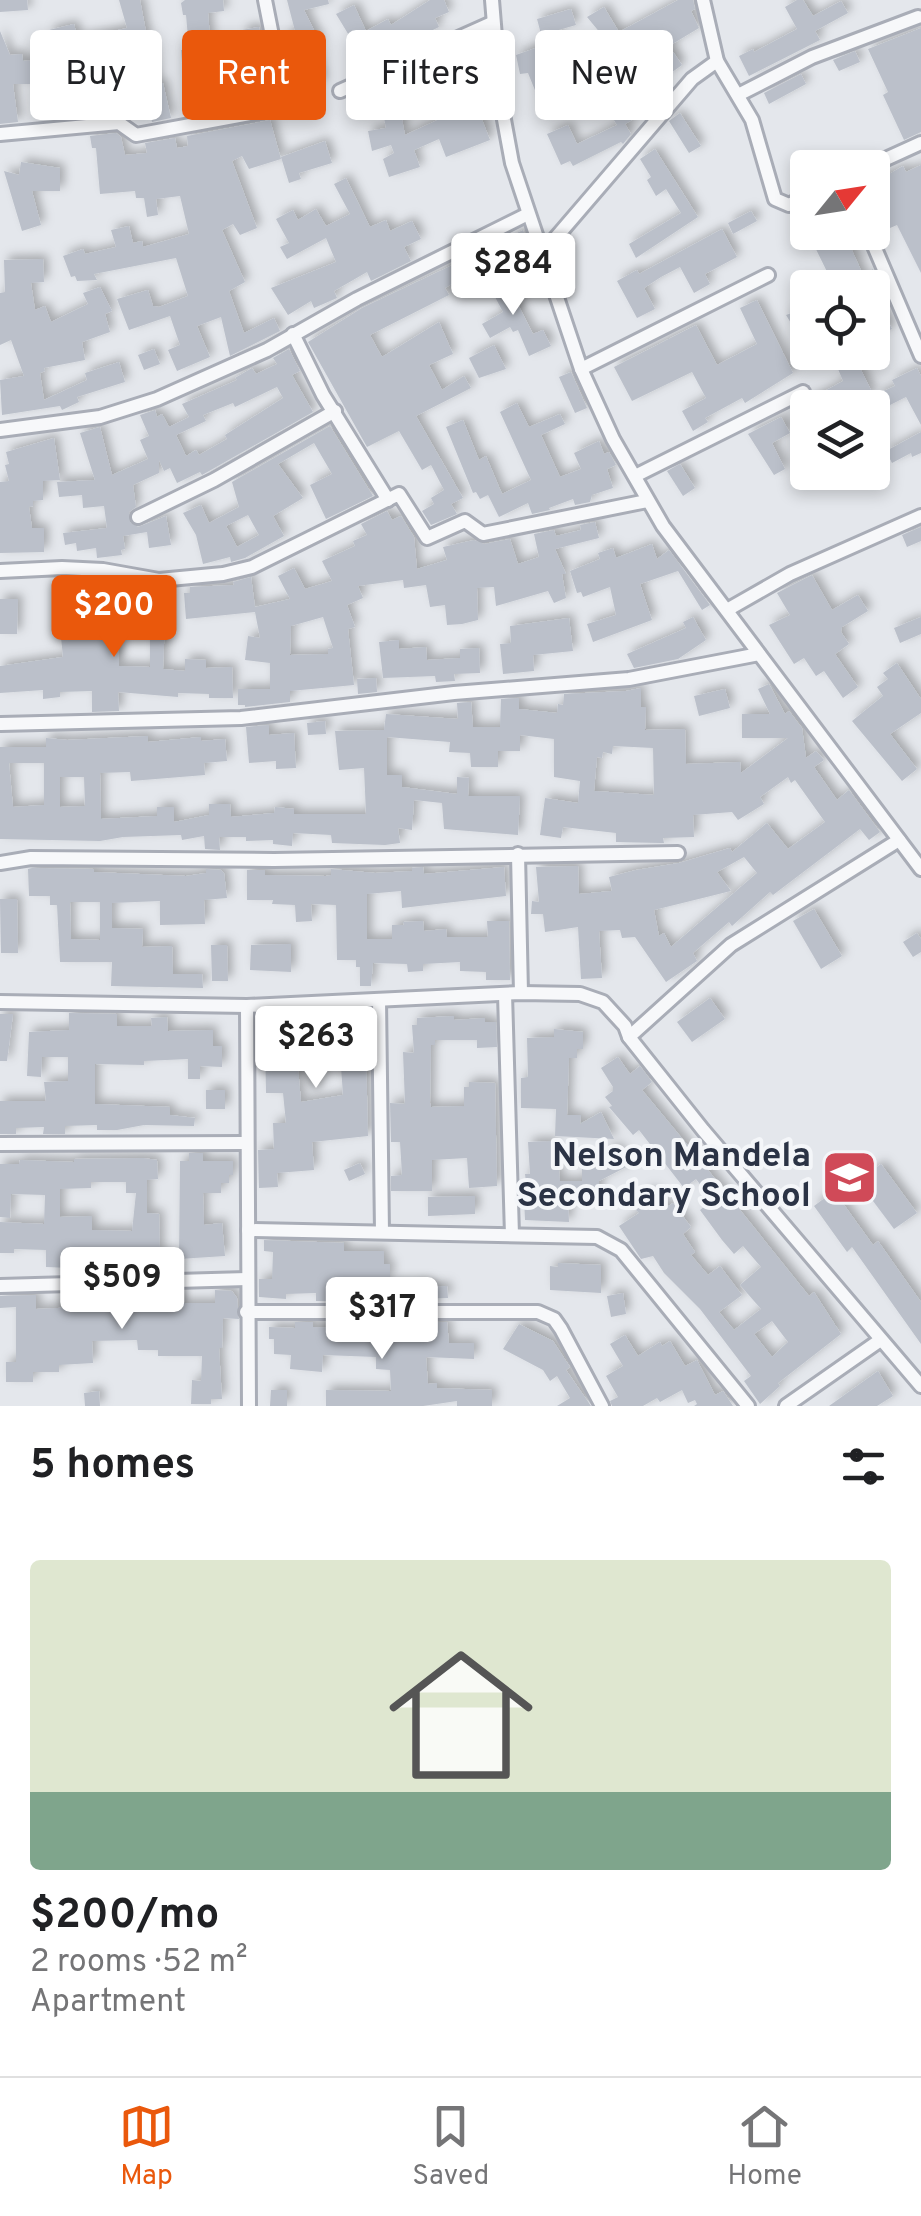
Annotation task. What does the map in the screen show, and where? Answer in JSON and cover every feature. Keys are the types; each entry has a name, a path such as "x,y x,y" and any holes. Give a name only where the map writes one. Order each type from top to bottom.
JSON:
{"street":[{"path":"0,134 119,123 136,134 271,110 282,102 283,90 264,0"},
{"path":"492,0 500,98 512,163 581,370 613,438 663,526 921,869"},
{"path":"703,0 716,61 738,95 761,146 775,199 790,205"},
{"path":"738,95 812,57 918,17"},
{"path":"340,92 492,23"},
{"path":"541,254 692,79 716,61"},
{"path":"890,157 921,143"},
{"path":"0,430 127,410 244,361 528,214"},
{"path":"876,250 921,356"},
{"path":"581,370 768,275"},
{"path":"293,334 323,395 388,500"},
{"path":"635,476 790,398"},
{"path":"138,517 214,480 335,411"},
{"path":"0,570 103,570 159,580 223,574 252,566 399,494 427,538 466,521 483,534 647,500"},
{"path":"727,610 790,574 921,516"},
{"path":"1,724 241,718 454,693 629,679 759,654"},
{"path":"629,1037 731,945 899,840"},
{"path":"0,862 31,858 274,860 678,852"},
{"path":"518,854 520,993"},
{"path":"0,1002 247,1006 520,993 580,994 603,1002 702,1130 921,1386"},
{"path":"505,994 512,1235"},
{"path":"379,1000 382,1232"},
{"path":"247,1006 249,1406"},
{"path":"0,1144 246,1143"},
{"path":"248,1230 607,1240 620,1250 748,1406"},
{"path":"0,1286 246,1279"},
{"path":"246,1312 546,1314 561,1330 602,1406"},
{"path":"786,1406 879,1341"}],"building":[{"path":"0,0 27,0 28,10 0,12"},
{"path":"119,0 140,0 146,30 118,30 127,28"},
{"path":"223,0 224,11 208,13 209,30 187,30 181,3"},
{"path":"287,0 328,0 329,4 304,10 314,30 295,30"},
{"path":"430,0 444,0 449,12 435,18 439,27 433,30 368,30 388,19 391,25"},
{"path":"678,0 693,0 695,9 691,11 699,28 673,44 673,30 623,30"},
{"path":"803,0 813,16 841,1 848,13 815,31 820,40 749,76 739,56 797,29 785,7"},
{"path":"354,5 366,30 346,30 336,14"},
{"path":"604,7 618,30 598,30 587,17"},
{"path":"571,9 576,25 540,30 537,19"},
{"path":"74,24 76,30 49,30"},
{"path":"921,28 921,132 904,140 868,49"},
{"path":"0,31 10,55 22,54 23,61 30,60 30,84 13,84 18,122 0,124"},
{"path":"535,48 535,90 528,73 520,74 516,55"},
{"path":"855,51 860,62 839,71 833,60"},
{"path":"673,52 682,65 673,71"},
{"path":"801,74 806,84 769,104 764,93"},
{"path":"162,83 163,83 171,118 162,120"},
{"path":"680,113 701,146 689,153 669,121"},
{"path":"270,120 281,159 249,169 242,156 232,161 257,228 240,235 233,224 222,230 245,282 229,291 244,333 274,318 280,331 230,356 221,317 197,326 210,357 177,371 168,350 180,345 170,316 129,330 117,299 148,290 153,306 159,307 188,296 176,258 94,274 97,280 77,281 75,276 71,277 63,256 83,249 85,254 116,247 111,230 129,226 133,243 142,241 143,247 189,234 180,196 156,199 158,215 147,217 144,198 136,198 135,191 100,194 96,148 92,148 90,136 116,133 121,137 125,155 147,153 145,143 175,138 177,148 188,146 187,136"},
{"path":"384,120 402,120 405,135 438,120 482,120 490,140 446,157 439,139 414,150 420,167 389,177 383,159 394,153 391,145 372,151 368,131 386,128"},
{"path":"614,120 632,120 625,124 631,134 623,144 573,166 570,161 561,165 547,134 568,125 577,144 617,125"},
{"path":"325,141 332,163 299,173 301,179 289,183 281,157"},
{"path":"655,149 698,217 636,258 629,244 681,213 666,189 656,196 647,180 651,177 640,159"},
{"path":"21,162 60,168 60,191 32,191 41,225 22,231 4,171 19,175"},
{"path":"921,165 921,273 897,225 890,228 890,174 903,166 906,172"},
{"path":"346,178 370,227 386,220 390,231 412,221 421,239 404,247 411,261 371,281 367,272 334,291 337,298 314,308 311,301 288,315 271,288 336,262 326,238 287,259 280,247 289,243 276,219 293,210 298,220 316,209 326,226 350,214 334,184"},
{"path":"751,211 757,221 733,234 728,223"},
{"path":"722,229 737,257 705,274 710,284 694,293 680,267 661,277 644,288 655,309 637,318 617,281 637,270 639,274"},
{"path":"523,230 536,266 528,269 513,235"},
{"path":"816,250 852,250 861,270 826,270"},
{"path":"43,259 44,282 31,283 35,310 45,306 51,322 88,304 83,293 100,287 112,311 105,314 110,332 82,342 85,360 44,368 40,373 44,400 87,380 85,373 119,362 125,382 77,397 79,402 62,410 60,406 2,415 0,380 24,376 11,340 0,345 4,260"},
{"path":"465,259 472,272 445,288 449,295 370,335 382,357 439,322 453,354 429,365 442,390 464,376 471,388 416,416 463,498 451,504 457,514 431,525 422,511 434,504 431,498 444,490 431,465 422,470 399,431 367,447 308,342 362,308"},
{"path":"502,273 533,334 543,330 551,346 529,356 518,330 513,332 510,327 490,338 482,324 503,312 486,280"},
{"path":"757,300 793,373 745,403 742,398 705,418 708,422 693,431 682,411 706,398 692,372 632,401 614,367 696,325 717,365 757,344 740,308"},
{"path":"494,345 506,369 479,378 469,358"},
{"path":"154,349 160,364 144,370 138,355"},
{"path":"289,349 300,371 292,375 313,412 202,475 200,472 177,483 170,468 164,471 159,460 159,473 133,485 136,507 129,512 130,522 138,527 166,516 171,545 149,548 147,532 123,536 122,555 97,558 96,548 77,551 76,543 65,545 63,533 107,528 104,506 83,508 82,495 59,497 57,482 95,480 80,433 100,427 112,475 148,459 140,440 149,436 140,415 155,410 169,427 189,417 182,404 237,380 252,368 256,374 277,364 273,358","holes":["277,387 283,398 199,455 196,450 186,456 176,435 206,421 203,415 233,403 235,407"]},
{"path":"917,368 921,376 921,425 906,397 890,405 890,390 886,390 895,386 892,380"},
{"path":"838,370 861,370 871,390 827,390 843,381"},
{"path":"571,372 587,408 575,413 559,377"},
{"path":"517,403 529,427 560,414 565,424 541,435 560,477 581,469 574,453 599,441 604,454 609,452 616,465 607,469 613,488 592,495 590,502 575,505 573,499 532,514 528,503 499,517 488,495 480,499 473,493 446,427 463,420 479,460 486,456 502,494 531,480 500,412"},
{"path":"781,417 790,433 772,443 785,469 774,475 748,434"},
{"path":"330,426 373,496 326,519 310,485 332,474 314,443 278,464 303,498 273,516 284,536 245,558 231,562 230,557 203,564 196,535 183,513 201,505 209,523 239,507 232,482","holes":["248,515 259,535 237,547 226,526"]},
{"path":"921,432 921,453 912,457 911,453 892,463 890,449"},
{"path":"54,438 60,480 43,481 43,500 33,501 29,507 32,528 44,528 44,552 0,553 0,482 9,481 6,452"},
{"path":"680,464 695,488 683,496 667,471"},
{"path":"387,511 392,520 401,516 414,537 417,569 447,560 443,547 474,540 484,544 510,539 518,564 539,557 534,534 554,530 556,536 595,522 599,538 555,549 566,574 562,574 566,598 554,603 548,591 496,606 494,587 477,588 478,620 462,624 447,625 445,605 430,607 426,585 404,588 403,580 358,586 363,598 347,605 355,627 348,629 354,685 290,691 290,702 238,705 238,689 270,689 270,663 245,660 248,636 260,638 255,612 186,619 184,593 190,593 190,587 234,585 233,582 251,577 255,607 290,599 278,576 294,568 305,589 332,581 322,561 355,546 353,541 367,535 361,524","holes":["323,617 333,648 328,649 328,654 290,655 291,626"]},
{"path":"921,527 921,541 907,547 902,535"},
{"path":"652,544 657,559 669,550 710,605 702,610 678,571 640,584 652,620 593,642 587,624 616,615 610,587 583,597 581,592 577,593 570,571 600,559 598,553 613,548 616,558"},
{"path":"812,575 832,610 858,595 868,611 842,627 849,644 835,654 858,687 843,698 824,671 816,676 804,658 794,664 769,625 790,615 777,593"},
{"path":"127,584 143,587 146,618 165,619 163,669 185,671 185,659 206,660 206,668 232,667 233,698 118,692 119,711 92,712 92,691 60,692 60,697 43,699 43,690 0,693 0,666 63,657 58,609 83,607 83,613 128,609","holes":["119,633 150,633 150,667 119,666"]},
{"path":"0,599 18,599 17,634 0,634"},
{"path":"693,617 706,640 678,659 634,668 627,654 686,628 683,622"},
{"path":"921,617 921,634 900,643 894,628"},
{"path":"569,618 573,651 533,655 534,671 503,674 500,644 511,643 510,626"},
{"path":"399,640 399,649 426,647 427,660 460,658 460,649 479,648 480,673 454,674 455,681 436,682 435,676 383,678 379,642"},
{"path":"897,663 921,699 921,713 890,734 917,769 902,781 852,721 883,696 877,687 888,679 883,673"},
{"path":"376,678 377,692 358,694 357,679"},
{"path":"769,684 785,714 789,711 802,728 806,758 816,751 824,760 814,767 837,800 849,790 880,832 869,840 860,829 773,895 770,892 732,926 729,922 693,953 697,961 666,982 635,937 622,938 620,930 599,931 602,978 581,979 578,927 545,932 543,914 531,914 532,901 539,902 536,867 578,866 579,894 612,891 609,877 730,848 732,852 767,823 788,849 825,822 795,780 791,783 788,777 760,797 764,804 738,820 732,812 693,815 694,837 663,838 664,843 616,842 616,833 563,827 561,838 540,835 545,798 578,803 580,781 554,777 554,739 520,735 520,751 498,751 498,767 471,767 470,753 449,752 450,742 387,737 387,775 402,775 402,787 457,794 457,777 469,778 468,796 520,796 518,835 444,829 442,803 414,800 412,830 398,828 400,843 385,845 332,843 331,835 293,833 292,846 273,844 273,840 219,837 220,850 205,849 204,836 182,840 181,835 100,841 0,839 0,747 46,747 46,738 148,736 148,742 225,739 227,761 204,763 205,775 131,781 130,772 100,773 101,819 157,816 157,807 174,807 174,822 209,815 209,804 230,804 231,817 274,813 275,807 294,809 294,814 366,814 364,768 339,770 335,731 384,730 386,714 458,719 457,703 471,702 473,727 500,727 501,699 519,698 519,709 557,713 564,694 641,688 641,707 646,707 645,730 685,729 686,764 740,762 741,773 788,738 742,738 742,714 770,714 758,689","holes":["613,746 653,748 654,795 594,791 597,757 602,758 603,752 612,754","9,763 44,763 44,805 13,807","60,777 84,777 85,806 60,807","744,857 757,873 671,947 664,933 659,936 654,910 731,891 717,872"]},
{"path":"725,689 730,708 699,716 694,696"},
{"path":"325,721 326,734 308,735 307,723"},
{"path":"269,725 269,735 294,733 296,768 276,769 276,761 249,763 246,727"},
{"path":"423,867 424,874 504,867 506,896 402,908 401,891 367,894 367,939 392,939 392,925 423,921 424,931 446,929 447,937 488,937 487,921 509,921 510,980 486,980 486,972 460,971 460,962 423,964 423,971 408,972 407,964 373,963 371,986 360,986 356,960 337,960 336,905 311,904 312,921 296,922 295,905 247,900 247,870 265,870 265,875 326,876 331,875 331,869 375,873"},
{"path":"28,869 186,876 206,873 206,869 221,870 227,898 204,900 205,924 160,925 160,901 112,903 112,928 143,929 142,947 172,946 173,974 202,974 203,988 111,986 112,962 60,962 57,905 50,905 50,896 29,896","holes":["70,902 100,902 100,940 71,939"]},
{"path":"0,899 17,899 18,953 1,953"},
{"path":"814,909 842,956 821,969 793,921"},
{"path":"917,933 921,952 913,957 903,942"},
{"path":"291,944 291,972 250,970 251,945"},
{"path":"211,945 227,945 228,981 212,981"},
{"path":"710,998 725,1019 692,1042 677,1022"},
{"path":"365,1012 368,1136 312,1142 314,1170 277,1173 278,1187 259,1188 258,1150 274,1149 273,1123 286,1123 283,1093 266,1093 265,1042 302,1045 299,1014","holes":["298,1067 341,1067 343,1095 301,1102"]},
{"path":"69,1013 117,1014 117,1026 152,1026 151,1018 167,1017 168,1031 213,1030 213,1046 222,1046 222,1067 200,1066 200,1079 188,1079 188,1059 144,1061 144,1065 95,1064 95,1104 170,1107 170,1115 195,1118 194,1126 144,1125 97,1130 97,1125 65,1126 65,1134 43,1134 44,1127 16,1128 16,1134 0,1134 0,1101 46,1101 44,1082 68,1081 68,1057 42,1057 41,1077 27,1076 29,1032 69,1030"},
{"path":"0,1014 13,1014 7,1061 0,1061"},
{"path":"454,1016 454,1020 485,1018 485,1022 496,1022 497,1047 477,1048 477,1040 435,1040 435,1045 431,1045 431,1107 464,1106 464,1087 469,1087 469,1082 495,1083 497,1186 469,1188 467,1158 432,1160 432,1191 391,1191 391,1176 402,1175 400,1142 391,1142 390,1103 405,1104 403,1052 414,1053 412,1025 417,1025 417,1018"},
{"path":"554,1029 583,1032 583,1049 577,1049 577,1058 569,1058 567,1115 581,1115 580,1124 601,1112 614,1139 555,1136 556,1109 521,1108 521,1078 528,1077 527,1038 554,1037"},
{"path":"618,1057 630,1074 640,1066 652,1082 642,1090 695,1154 704,1147 714,1159 716,1163 708,1170 809,1296 814,1292 841,1334 778,1383 780,1386 760,1404 744,1381 751,1376 700,1309 664,1273 653,1256 641,1259 619,1226 639,1213 632,1206 651,1189 667,1207 673,1203 691,1227 683,1234 695,1252 691,1255 708,1275 720,1266 742,1295 719,1312 734,1330 761,1309 740,1285 761,1267 743,1246 734,1254 722,1240 700,1210 712,1200 696,1179 684,1188 639,1130 633,1135 609,1107 612,1106 605,1097 613,1087 601,1068","holes":["772,1321 788,1342 772,1357 754,1334"]},
{"path":"206,1090 225,1090 225,1109 206,1109"},
{"path":"553,1141 554,1170 559,1170 560,1181 582,1181 582,1168 611,1168 604,1153 618,1146 628,1166 599,1181 599,1201 568,1201 569,1222 525,1220 525,1174 530,1174 528,1142"},
{"path":"189,1153 203,1153 203,1161 233,1161 233,1175 229,1175 229,1183 221,1183 221,1193 203,1193 204,1225 222,1223 225,1256 179,1259 180,1161 189,1161"},
{"path":"74,1159 157,1160 158,1179 147,1180 147,1213 159,1214 160,1255 145,1255 145,1260 120,1260 120,1270 46,1267 46,1250 14,1249 14,1253 0,1253 0,1222 44,1224 45,1195 11,1194 10,1218 0,1217 0,1164","holes":["91,1182 126,1182 126,1193 136,1193 132,1231 92,1230 92,1216 60,1217 60,1189 91,1188"]},
{"path":"360,1163 365,1174 349,1181 344,1170"},
{"path":"881,1164 917,1213 894,1229 858,1181"},
{"path":"834,1191 873,1245 878,1241 921,1302 921,1344 852,1247 847,1252 814,1206"},
{"path":"475,1196 475,1214 428,1216 428,1197"},
{"path":"264,1240 344,1243 344,1251 384,1251 384,1264 390,1264 390,1278 384,1278 385,1291 342,1291 343,1301 316,1301 316,1293 286,1294 286,1299 259,1297 259,1279 272,1279 273,1252 264,1251"},
{"path":"558,1263 601,1265 601,1293 550,1290 550,1266 558,1267"},
{"path":"447,1286 448,1298 416,1299 416,1287"},
{"path":"215,1290 232,1291 237,1298 239,1319 223,1318 219,1348 222,1399 211,1399 211,1404 191,1404 192,1380 201,1381 202,1356 158,1356 158,1350 138,1350 137,1340 92,1341 93,1363 59,1365 59,1372 33,1372 33,1382 6,1382 6,1362 16,1362 16,1307 0,1308 0,1296 36,1295 36,1309 80,1307 79,1294 179,1291 179,1303 215,1303"},
{"path":"623,1293 626,1314 611,1317 607,1296"},
{"path":"295,1322 313,1322 313,1327 382,1330 382,1324 431,1328 431,1322 447,1322 449,1343 474,1343 474,1359 426,1357 428,1384 437,1383 437,1388 492,1390 492,1406 457,1406 457,1401 423,1406 326,1406 326,1390 391,1391 390,1370 376,1369 376,1357 323,1355 322,1372 290,1369 291,1355 274,1354 269,1327 295,1328"},
{"path":"519,1324 553,1341 570,1367 566,1370 591,1406 557,1406 570,1398 557,1376 550,1381 543,1370 503,1349"},
{"path":"625,1335 638,1356 660,1342 662,1346 670,1341 685,1366 697,1360 715,1395 723,1391 733,1406 694,1406 695,1400 688,1403 682,1390 643,1406 612,1406 610,1401 618,1397 606,1376 623,1366 610,1344"},
{"path":"878,1371 893,1396 877,1406 829,1406"},
{"path":"271,1390 287,1390 287,1406 270,1406"},
{"path":"99,1391 100,1406 85,1406 84,1393"}],"place":[{"name":"Nelson Mandela Secondary School","path":"850,1177"}]}
